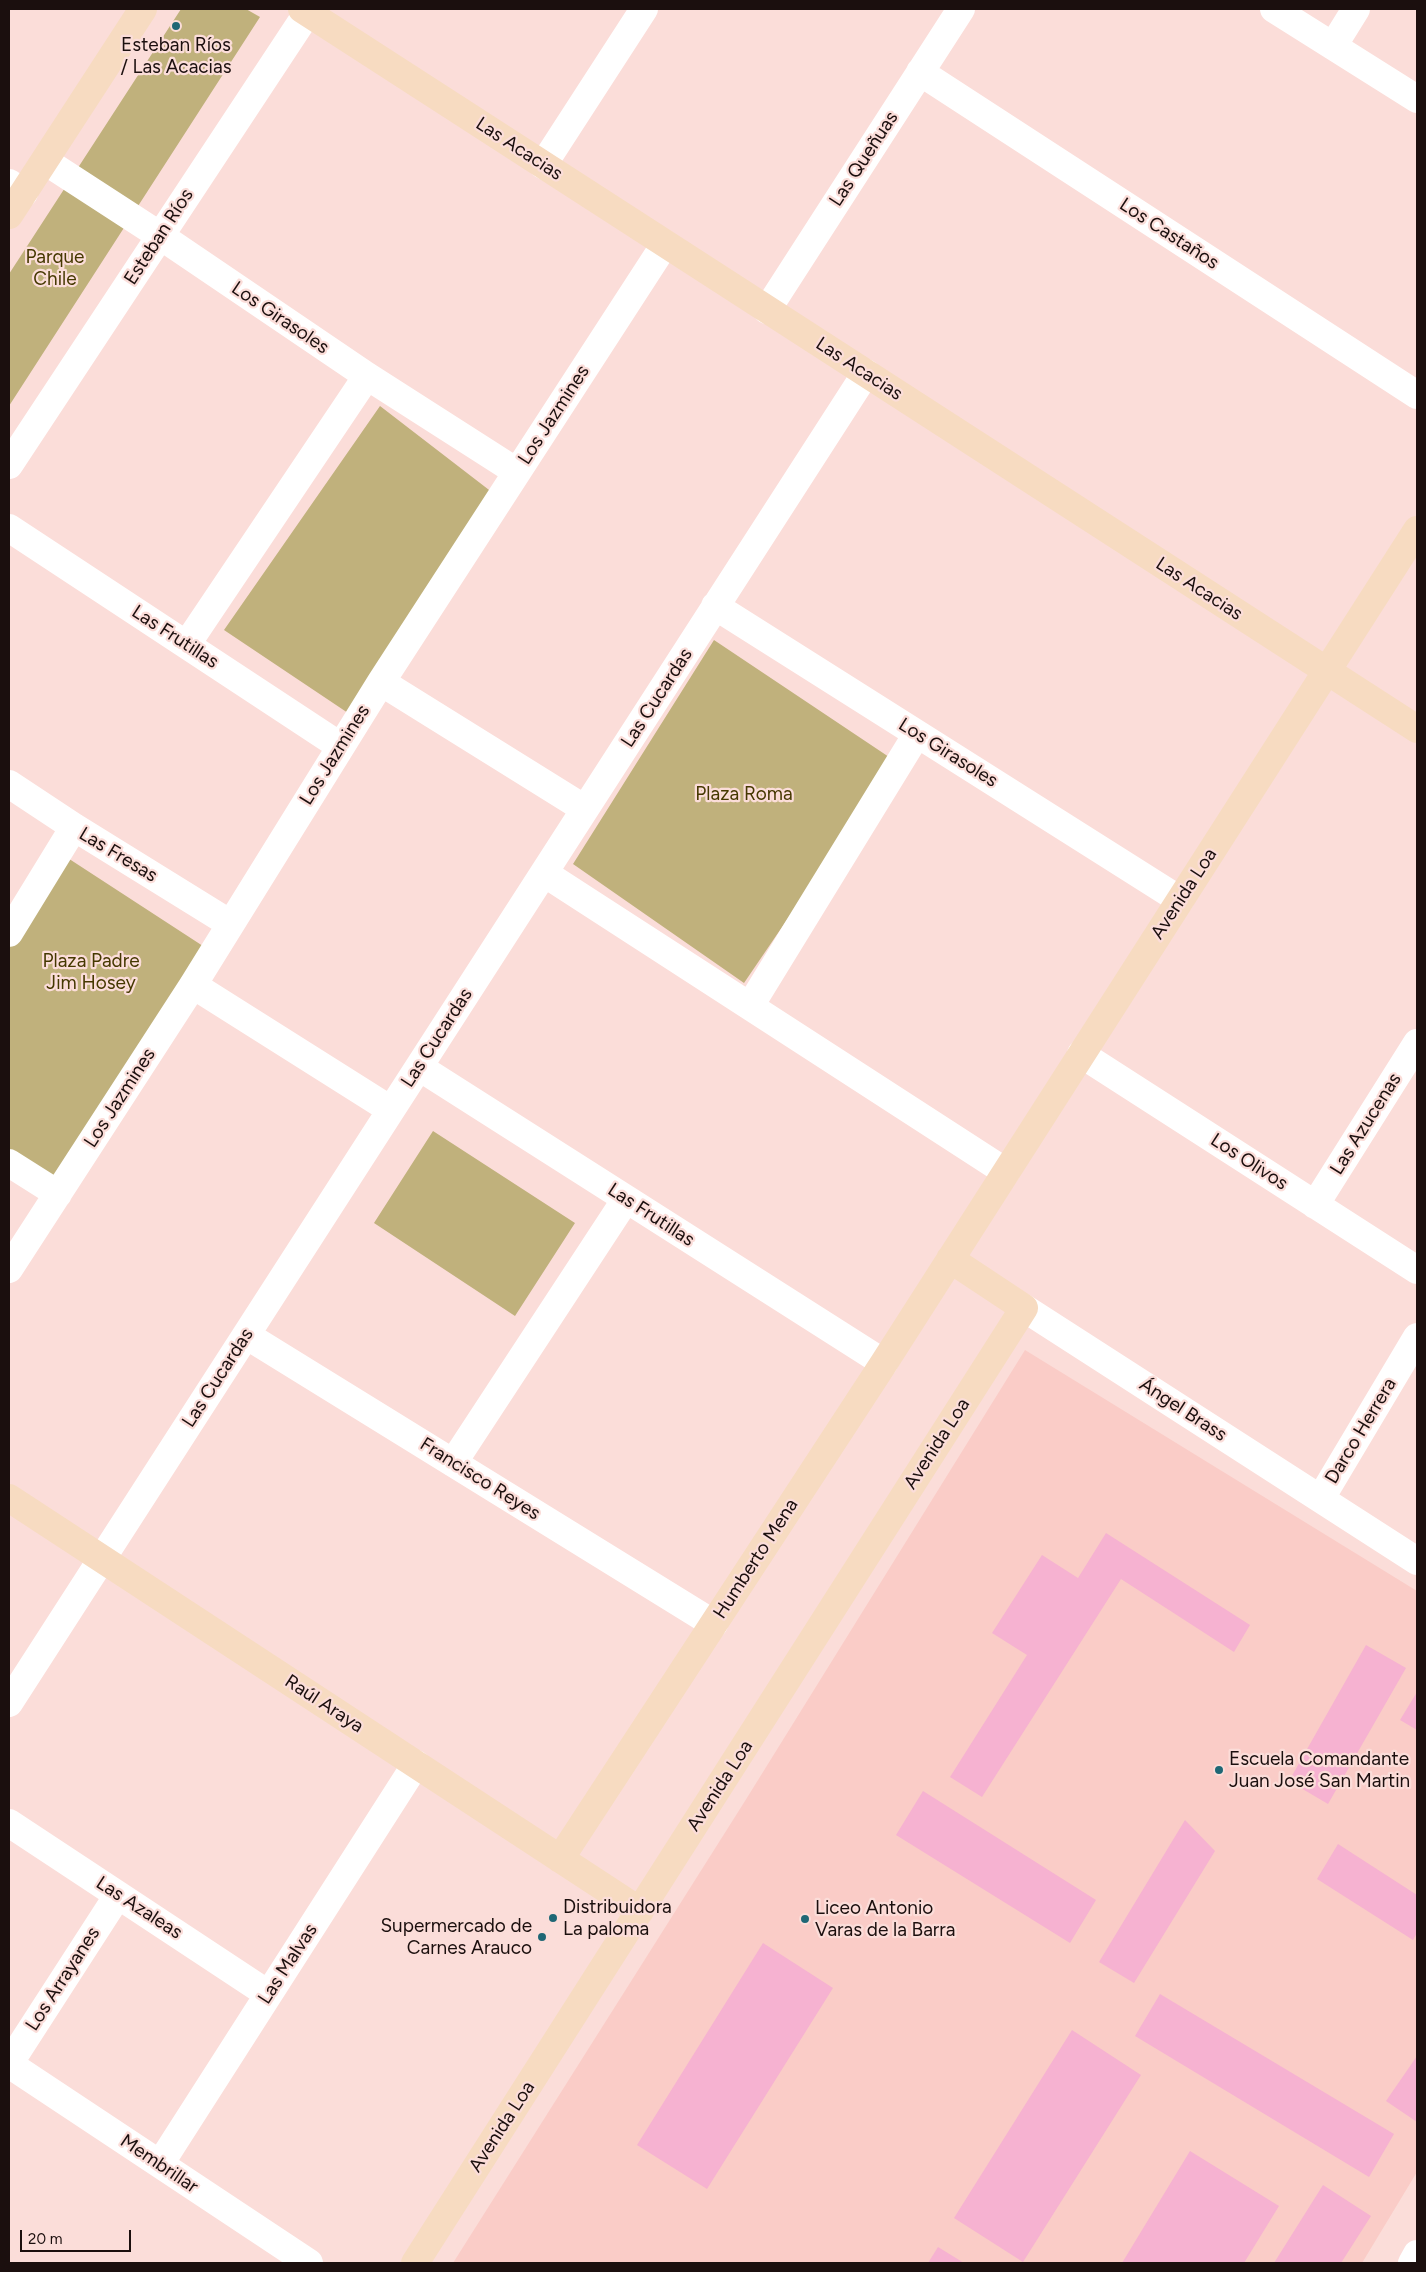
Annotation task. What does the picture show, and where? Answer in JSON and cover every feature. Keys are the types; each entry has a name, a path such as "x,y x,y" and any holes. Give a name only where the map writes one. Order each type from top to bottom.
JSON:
{"street":[{"path":"9,216 16,188 44,161 143,9"},
{"path":"543,165 644,9"},
{"name":"Las Queñuas","path":"767,310 961,9"},
{"path":"1274,9 1417,99"},
{"path":"1333,46 1356,9"},
{"name":"Las Acacias","path":"306,10 1417,729"},
{"name":"Esteban Ríos","path":"9,466 306,10"},
{"name":"Los Castaños","path":"920,72 1417,395"},
{"name":"Los Girasoles","path":"44,161 159,235 367,376 517,472"},
{"name":"Los Jazmines","path":"9,1269 193,985 229,922 340,746 665,244"},
{"name":"Las Cucardas","path":"9,1703 866,373"},
{"path":"187,644 367,376"},
{"name":"Las Frutillas","path":"9,528 340,746"},
{"name":"Avenida Loa","path":"950,1259 1417,530"},
{"name":"Los Girasoles","path":"715,606 1180,900"},
{"path":"381,682 585,809"},
{"path":"750,1006 917,734"},
{"name":"Las Fresas","path":"9,784 74,827 229,922"},
{"path":"9,933 74,827"},
{"path":"544,873 1006,1172"},
{"path":"193,985 391,1110"},
{"name":"Las Azucenas","path":"1315,1204 1417,1043"},
{"name":"Los Olivos","path":"1081,1054 1417,1270"},
{"name":"Las Frutillas","path":"419,1067 884,1363"},
{"path":"9,1163 58,1194"},
{"path":"453,1463 626,1199"},
{"name":"Ángel Brass","path":"950,1259 1417,1561"},
{"name":"Humberto Mena","path":"560,1859 950,1259"},
{"name":"Avenida Loa","path":"415,2263 1024,1308"},
{"name":"Francisco Reyes","path":"246,1335 714,1624"},
{"name":"Darco Herrera","path":"1321,1498 1417,1337"},
{"name":"Raúl Araya","path":"9,1498 640,1911"},
{"name":"Las Malvas","path":"160,2164 416,1764"},
{"name":"Las Azaleas","path":"9,1823 268,1994"},
{"name":"Los Arrayanes","path":"9,2064 118,1895"},
{"name":"Membrillar","path":"9,2064 309,2263"},
{"path":"1412,2263 1417,2254"}],"shaded area":[{"path":"1025,1350 1417,1591 1417,2172 1362,2263 453,2263 745,1801"}],"green space":[{"name":"Parque Chile","path":"181,9 246,9 260,17 9,406 9,274"},
{"path":"380,406 493,493 348,713 224,630"},
{"name":"Plaza Roma","path":"714,640 895,761 744,983 573,864"},
{"name":"Plaza Padre Jim Hosey","path":"57,851 206,948 52,1186 9,1158 9,926"},
{"path":"433,1131 575,1223 515,1316 374,1223"}],"building":[{"path":"1106,1533 1250,1625 1234,1652 1121,1579 982,1797 950,1777 1027,1655 992,1633 1042,1555 1078,1578"},
{"path":"1366,1645 1406,1668 1328,1804 1289,1781"},
{"path":"1417,1692 1417,1730 1400,1720"},
{"path":"923,1791 1096,1900 1070,1943 896,1835"},
{"path":"1185,1820 1215,1851 1134,1983 1099,1962"},
{"path":"1338,1844 1417,1895 1417,1933 1413,1940 1317,1879"},
{"path":"763,1943 833,1988 707,2189 637,2145"},
{"path":"1160,1994 1394,2134 1369,2177 1135,2036"},
{"path":"1072,2030 1141,2075 1023,2262 954,2218"},
{"path":"1417,2056 1417,2122 1386,2101"},
{"path":"1190,2151 1279,2206 1244,2263 1122,2263"},
{"path":"1323,2185 1371,2216 1341,2263 1274,2263"},
{"path":"938,2247 964,2263 928,2263"}],"place":[{"name":"Esteban Ríos / Las Acacias","path":"176,26"},
{"name":"Escuela Comandante Juan José San Martin","path":"1219,1770"},
{"name":"Distribuidora La paloma","path":"553,1918"},
{"name":"Liceo Antonio Varas de la Barra","path":"805,1919"},
{"name":"Supermercado de Carnes Arauco","path":"542,1937"}]}
